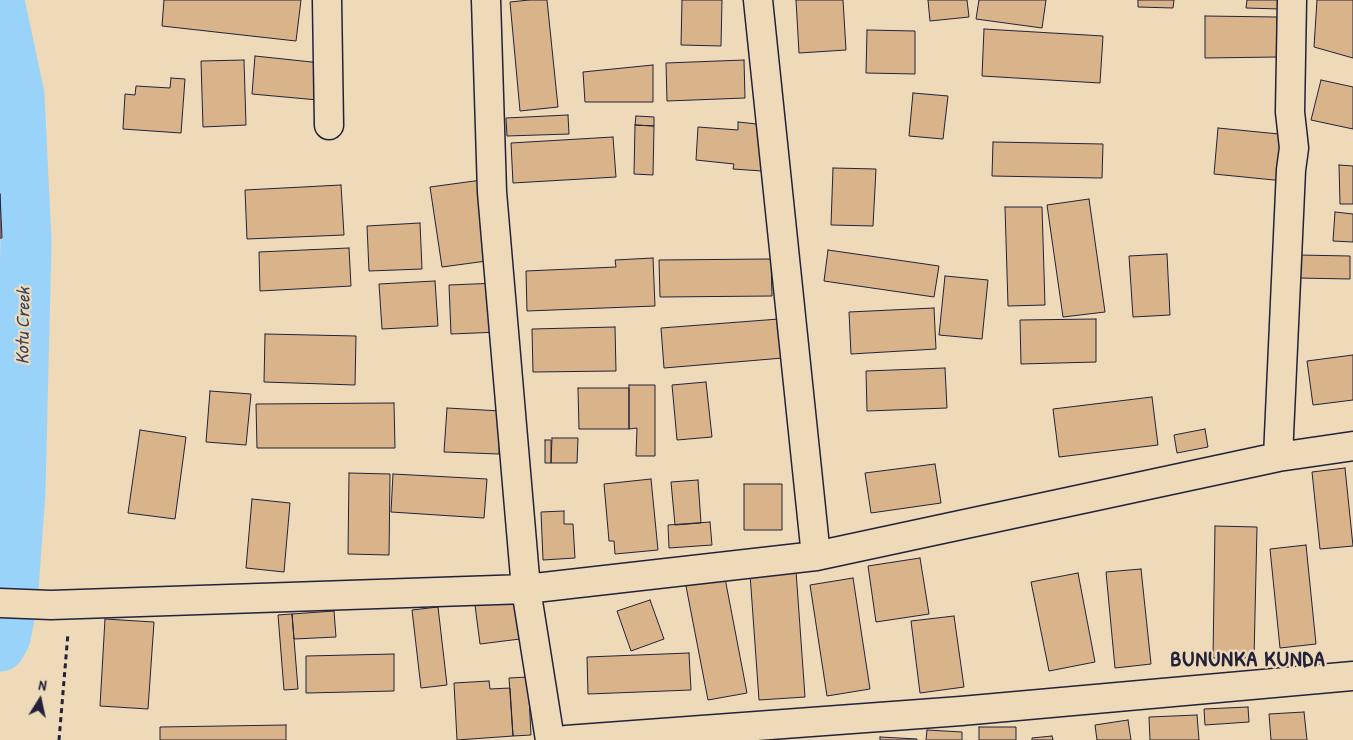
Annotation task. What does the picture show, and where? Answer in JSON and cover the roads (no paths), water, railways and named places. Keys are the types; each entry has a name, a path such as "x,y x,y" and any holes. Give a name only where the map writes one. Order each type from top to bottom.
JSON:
{"street":[{"path":"327,0 329,125"},
{"path":"486,0 492,192 526,589 550,740"},
{"path":"758,0 816,556"},
{"path":"1278,457 1291,170 1294,148 1290,112 1292,0"},
{"path":"0,603 70,605 526,589 816,556 1278,457 1353,446"},
{"path":"566,740 961,711 1353,676"}],"waterway":[{"name":"Kotu Creek","path":"0,6 19,95 26,242 20,491 12,603 5,637 0,646"}],"district":[{"name":"BUNUNKA KUNDA","path":"1248,660"}]}
